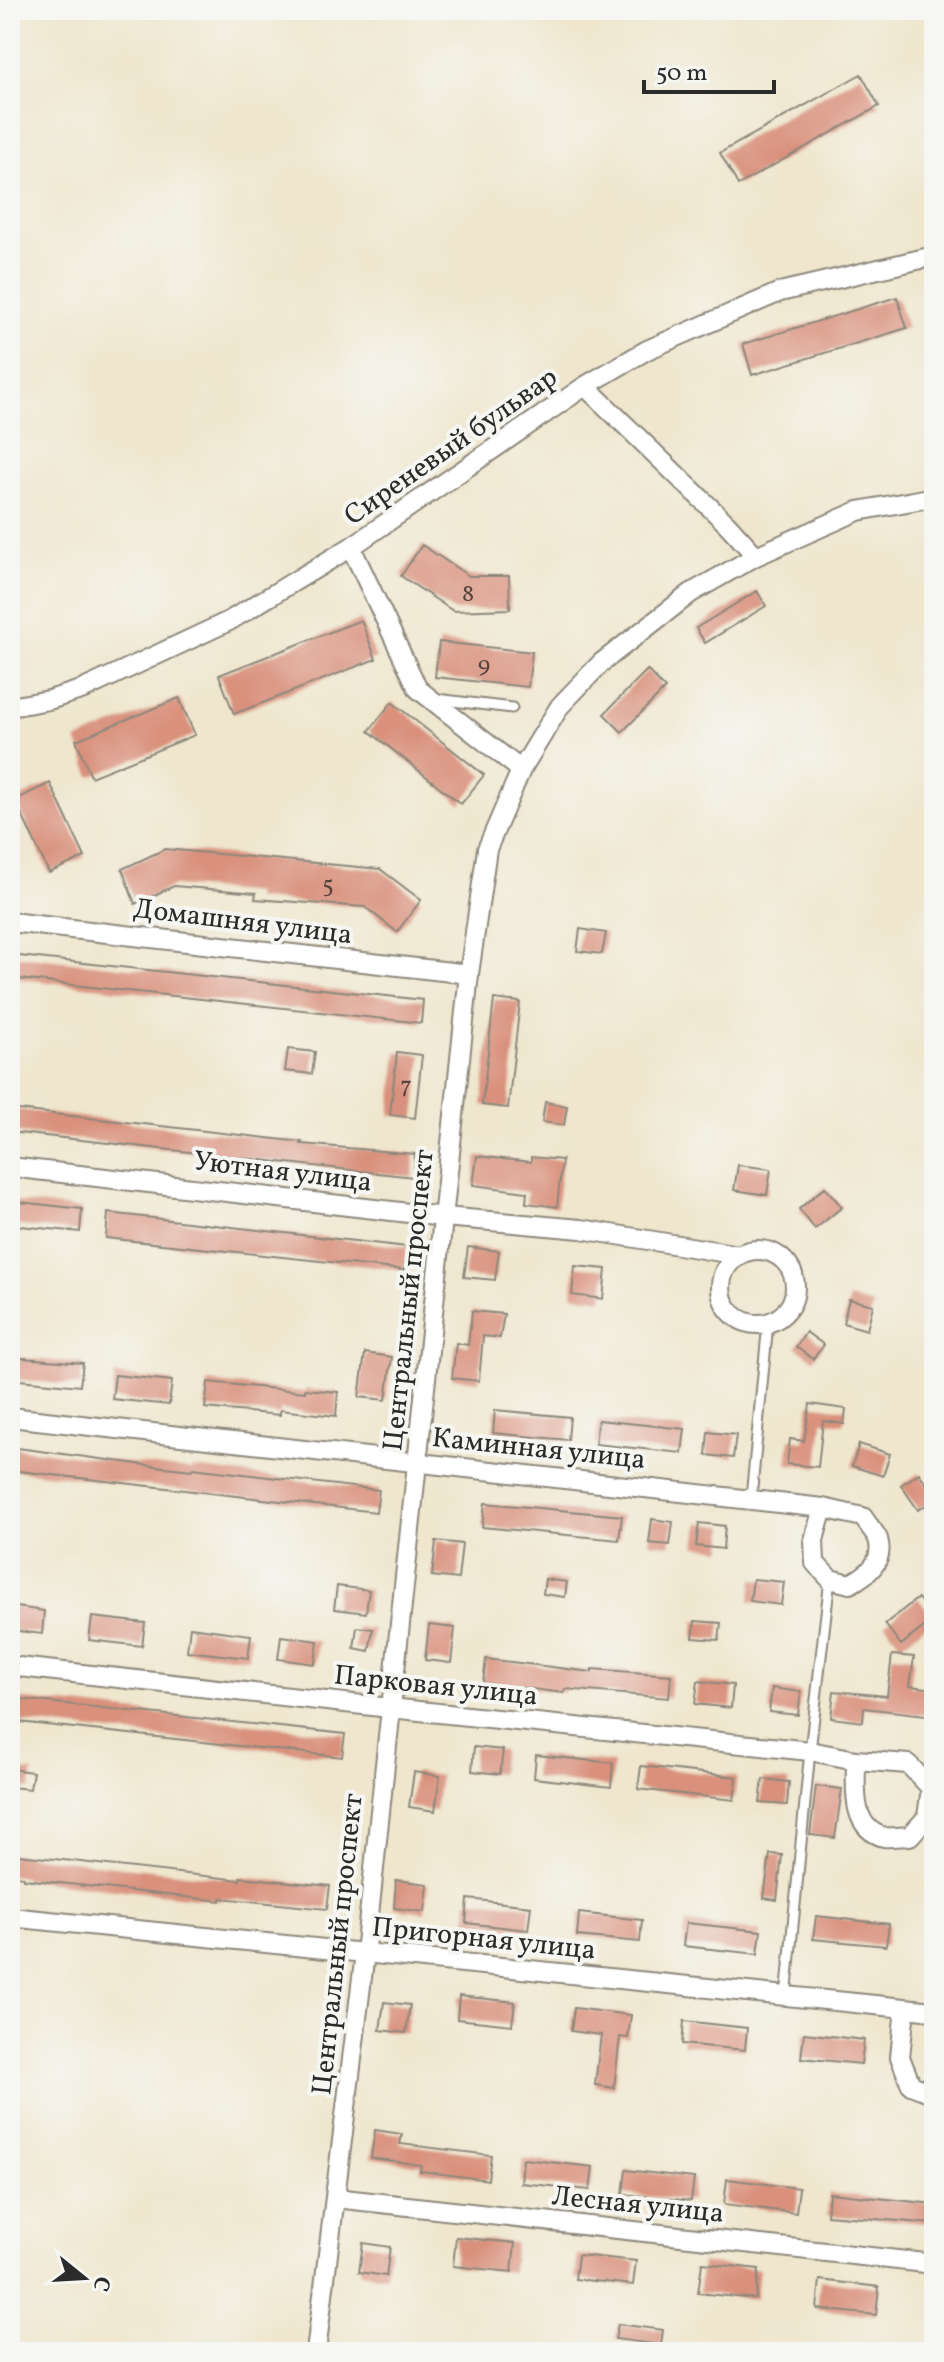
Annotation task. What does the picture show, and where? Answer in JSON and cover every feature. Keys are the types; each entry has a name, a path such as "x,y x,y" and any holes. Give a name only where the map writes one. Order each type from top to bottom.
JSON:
{"street":[{"name":"Сиреневый бульвар","path":"10,707 49,700 84,689 229,621 351,547 585,386 647,350 780,292 934,256"},
{"path":"585,386 756,556"},
{"name":"Центральный проспект","path":"316,2352 365,1953 469,974 487,849 521,770 560,706 601,663 691,593 756,556 858,511 934,497"},
{"path":"351,547 418,689 521,770"},
{"name":"Домашняя улица","path":"10,922 469,974"},
{"name":"Уютная улица","path":"10,1167 444,1217 581,1229 739,1255"},
{"path":"759,1249 770,1251 787,1263 793,1272 795,1293 792,1303 786,1312 768,1323 747,1323 737,1318 724,1302 721,1291 725,1270 739,1255 759,1249"},
{"name":"Каминная улица","path":"10,1417 751,1498 863,1517 878,1539 878,1560 868,1575 850,1584 830,1579"},
{"path":"823,1508 814,1540 815,1563 830,1579"},
{"name":"Парковая улица","path":"10,1666 908,1764 931,1788 927,1817 910,1836 885,1837 868,1829 856,1807 856,1760"},
{"name":"Пригорная улица","path":"10,1917 934,2011"},
{"path":"905,2008 900,2057 911,2085 934,2094"},
{"name":"Лесная улица","path":"335,2198 934,2264"}],"lane":[{"path":"428,699 512,708"},
{"path":"751,1498 768,1323"},
{"path":"786,1997 830,1579"}],"building":[{"path":"861,74 879,106 738,185 720,153"},
{"path":"897,297 907,328 752,375 743,344"},
{"path":"422,545 469,576 509,576 510,609 453,611 401,576"},
{"path":"757,591 766,606 705,643 696,628"},
{"path":"361,620 376,659 234,714 219,675"},
{"path":"439,642 532,652 528,687 435,677"},
{"path":"647,670 665,689 622,732 604,714"},
{"path":"179,698 195,735 91,777 76,740"},
{"path":"392,702 484,775 461,804 369,731"},
{"path":"50,783 85,857 49,873 15,800"},
{"path":"165,849 380,869 421,900 397,932 365,907 255,899 256,893 174,886 135,904 122,869"},
{"path":"580,929 606,933 602,954 577,951"},
{"path":"10,955 423,1000 421,1023 10,978"},
{"path":"494,999 520,1002 508,1108 482,1105"},
{"path":"288,1049 315,1052 312,1074 285,1071"},
{"path":"397,1052 422,1055 415,1118 390,1115"},
{"path":"545,1102 567,1106 564,1125 542,1122"},
{"path":"10,1109 301,1144 415,1154 413,1177 10,1132"},
{"path":"477,1156 531,1162 531,1157 562,1160 557,1207 526,1203 527,1192 473,1185"},
{"path":"738,1165 771,1169 767,1195 734,1190"},
{"path":"825,1187 842,1207 815,1229 799,1209"},
{"path":"10,1201 82,1209 80,1232 10,1225"},
{"path":"108,1213 407,1247 404,1270 106,1238"},
{"path":"468,1247 499,1251 495,1280 464,1277"},
{"path":"575,1266 606,1269 603,1299 572,1295"},
{"path":"849,1299 873,1305 867,1330 843,1323"},
{"path":"472,1311 504,1314 500,1338 483,1336 479,1381 452,1378 456,1343 468,1345"},
{"path":"806,1332 824,1345 813,1359 796,1347"},
{"path":"365,1353 392,1357 386,1400 359,1397"},
{"path":"10,1357 83,1363 80,1386 10,1379"},
{"path":"115,1375 172,1381 169,1405 112,1399"},
{"path":"208,1382 305,1392 305,1389 338,1392 336,1416 280,1410 280,1415 205,1408"},
{"path":"810,1404 846,1409 844,1424 823,1421 818,1467 787,1464 790,1439 804,1441"},
{"path":"495,1410 570,1417 568,1440 493,1433"},
{"path":"598,1420 685,1429 682,1453 595,1444"},
{"path":"708,1432 736,1435 733,1458 706,1455"},
{"path":"859,1444 890,1454 883,1476 852,1466"},
{"path":"10,1447 379,1490 376,1512 10,1470"},
{"path":"919,1473 934,1495 934,1500 918,1510 901,1485"},
{"path":"485,1503 622,1516 619,1540 482,1527"},
{"path":"652,1519 673,1522 670,1545 649,1543"},
{"path":"699,1523 725,1526 723,1549 696,1546"},
{"path":"436,1541 462,1544 458,1579 432,1576"},
{"path":"545,1579 567,1582 565,1597 543,1594"},
{"path":"753,1579 784,1582 781,1605 750,1601"},
{"path":"337,1586 369,1590 366,1613 334,1609"},
{"path":"918,1598 934,1619 901,1645 885,1624"},
{"path":"10,1606 44,1611 42,1634 10,1630"},
{"path":"92,1617 145,1623 142,1646 89,1640"},
{"path":"695,1621 721,1623 719,1640 693,1638"},
{"path":"429,1625 455,1628 451,1663 425,1660"},
{"path":"190,1627 251,1635 248,1658 187,1651"},
{"path":"357,1627 373,1629 369,1651 354,1648"},
{"path":"281,1636 318,1641 315,1664 278,1659"},
{"path":"892,1655 914,1657 910,1686 934,1689 934,1716 864,1708 863,1722 831,1718 834,1691 887,1696"},
{"path":"486,1659 592,1672 592,1669 671,1675 669,1698 565,1689 564,1693 483,1683"},
{"path":"698,1681 733,1685 731,1708 695,1704"},
{"path":"772,1688 801,1692 798,1715 769,1712"},
{"path":"10,1698 345,1734 342,1757 10,1721"},
{"path":"474,1747 503,1750 500,1774 472,1771"},
{"path":"536,1755 613,1763 611,1787 534,1778"},
{"path":"641,1766 737,1777 734,1800 638,1789"},
{"path":"10,1769 33,1772 30,1789 10,1787"},
{"path":"414,1772 440,1776 435,1811 409,1807"},
{"path":"763,1779 789,1782 787,1805 760,1803"},
{"path":"816,1786 842,1789 835,1838 810,1835"},
{"path":"10,1854 240,1880 240,1877 330,1886 327,1909 221,1898 221,1901 24,1879 10,1875"},
{"path":"770,1854 782,1855 777,1900 764,1898"},
{"path":"396,1880 428,1884 425,1912 394,1908"},
{"path":"468,1899 531,1906 528,1930 466,1923"},
{"path":"579,1913 642,1920 640,1942 577,1936"},
{"path":"816,1916 889,1924 886,1946 813,1939"},
{"path":"686,1923 761,1931 758,1954 683,1946"},
{"path":"459,1996 515,2002 512,2025 457,2019"},
{"path":"384,2002 410,2005 406,2033 380,2030"},
{"path":"574,2008 631,2015 628,2038 620,2037 614,2088 595,2085 601,2035 571,2031"},
{"path":"684,2021 747,2028 745,2050 682,2044"},
{"path":"804,2033 864,2040 861,2064 801,2058"},
{"path":"375,2130 402,2134 400,2144 491,2155 488,2180 420,2171 421,2165 371,2158"},
{"path":"523,2159 593,2167 590,2190 521,2183"},
{"path":"626,2170 694,2178 691,2201 623,2194"},
{"path":"727,2179 799,2188 796,2213 724,2204"},
{"path":"829,2193 934,2204 934,2224 827,2215"},
{"path":"456,2237 515,2243 512,2272 453,2266"},
{"path":"363,2243 390,2247 386,2276 359,2272"},
{"path":"578,2255 636,2261 633,2285 575,2279"},
{"path":"702,2263 759,2269 756,2299 698,2293"},
{"path":"820,2280 879,2287 876,2315 817,2309"},
{"path":"618,2324 663,2330 661,2345 615,2339"}]}
